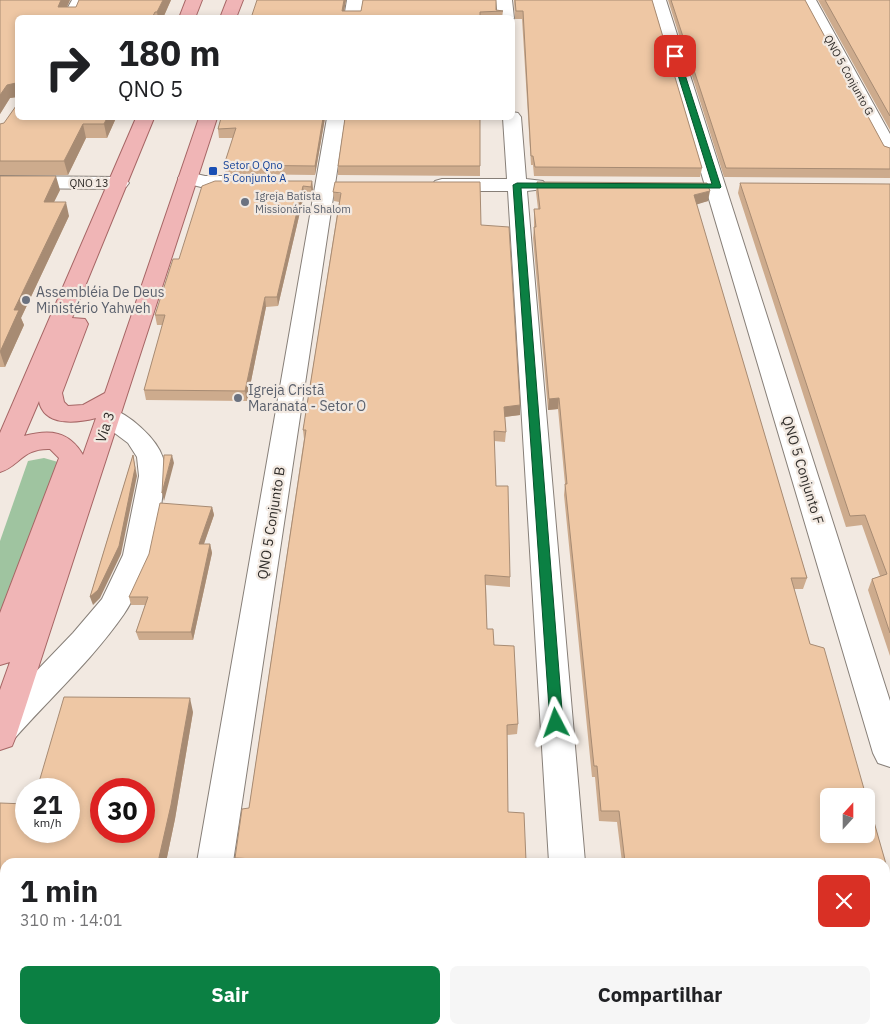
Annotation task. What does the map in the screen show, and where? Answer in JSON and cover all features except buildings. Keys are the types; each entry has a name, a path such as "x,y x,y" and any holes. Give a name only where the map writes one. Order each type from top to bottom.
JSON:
{"main road":[{"path":"188,15 194,0"},
{"path":"229,15 235,0"},
{"path":"242,15 247,0"},
{"path":"0,462 144,120"},
{"name":"Via 3","path":"1,733 113,406 207,120"},
{"path":"88,250 90,293 49,399 51,405 56,410 74,414 113,406"},
{"path":"0,462 14,449 34,442 44,441 64,445 70,451 72,458 0,653"}],"street":[{"path":"71,15 80,0"},
{"path":"352,15 355,0"},
{"path":"504,0 506,15"},
{"name":"QNO 5 Conjunto F","path":"658,0 890,753"},
{"name":"QNO 5 Conjunto G","path":"808,0 890,151"},
{"name":"QNO 5 Conjunto B","path":"216,858 336,120"},
{"path":"512,120 567,858"},
{"path":"188,178 205,182 270,183"},
{"name":"QNO 13","path":"0,182 118,183"},
{"path":"422,184 557,186"},
{"path":"1,733 114,605 137,555 152,476 150,457 113,406"}],"green space":[{"path":"44,458 58,462 0,616 0,541 28,461"}],"place":[{"name":"Setor O Qno 5 Conjunto A","path":"213,171"},
{"name":"Igreja Batista Missionária Shalom","path":"245,202"},
{"name":"Assembléia De Deus Ministério Yahweh","path":"26,300"},
{"name":"Igreja Cristã Maranata - Setor O","path":"238,398"}],"route":[{"path":"556,723 517,185 717,187 675,56"}]}
